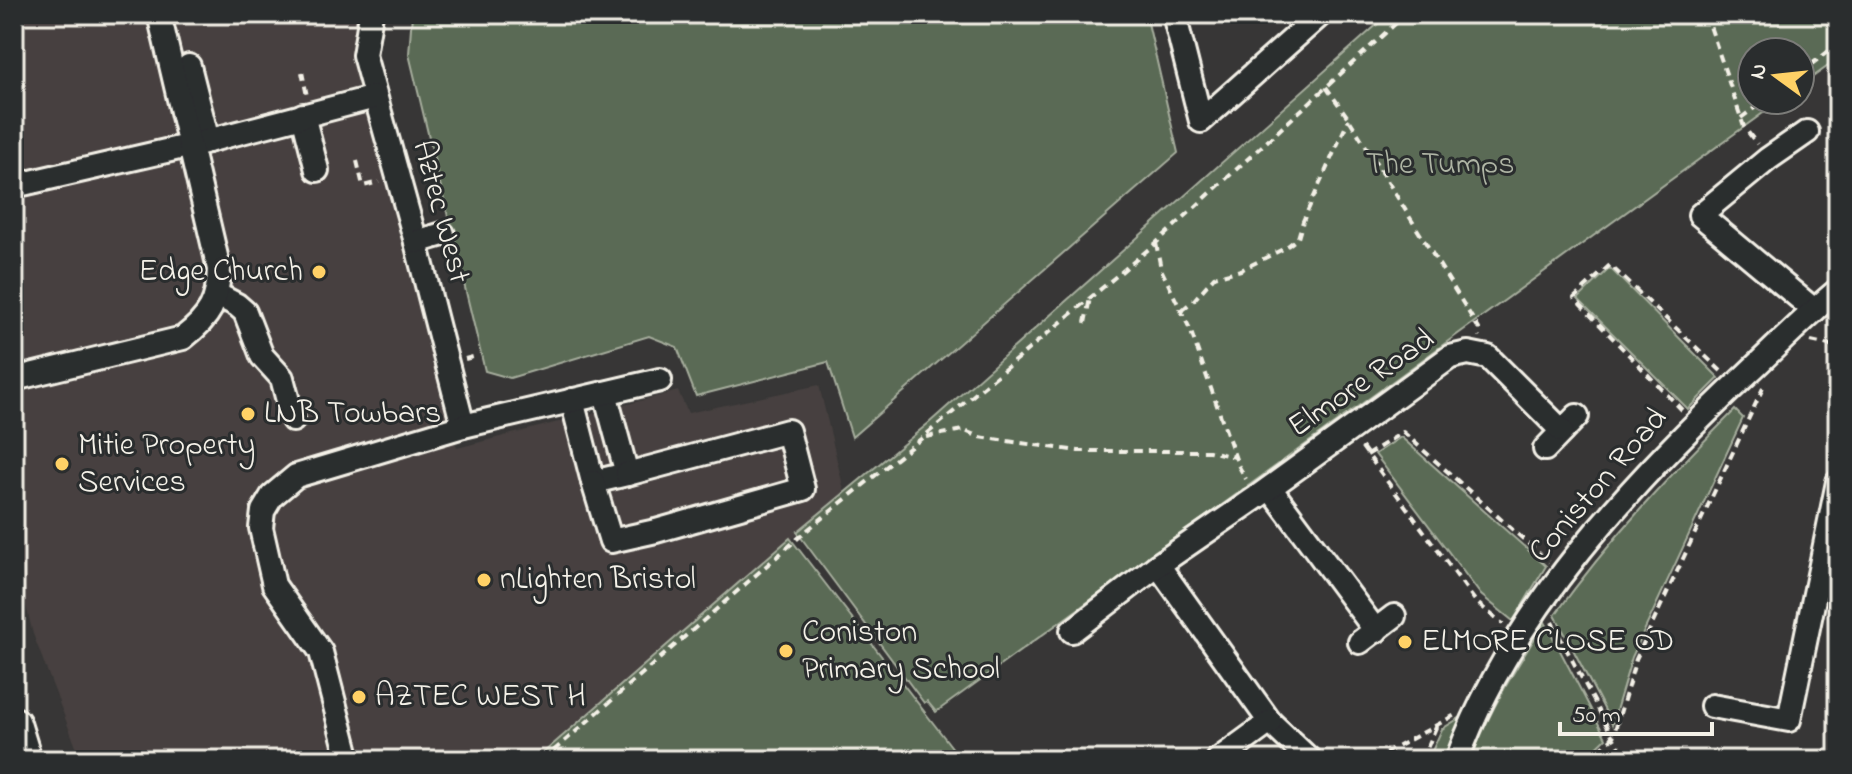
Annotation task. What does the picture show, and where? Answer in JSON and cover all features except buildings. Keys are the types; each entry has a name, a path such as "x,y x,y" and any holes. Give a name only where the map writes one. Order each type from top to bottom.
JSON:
{"highway":[{"path":"14,724 25,760"}],"street":[{"path":"14,379 183,338 204,322 218,295 219,269 200,143 181,68 159,14"},
{"name":"Aztec West","path":"371,14 364,55 463,426"},
{"path":"1174,14 1201,121 1321,14"},
{"path":"14,186 200,143 375,97"},
{"path":"303,115 317,170"},
{"path":"1807,132 1768,159 1700,215 1814,310"},
{"path":"416,242 443,234"},
{"name":"Coniston Road","path":"1457,760 1482,701 1521,635 1562,575 1610,516 1695,424 1838,290"},
{"path":"218,295 245,312 262,356 282,378 293,420"},
{"name":"Elmore Road","path":"1072,631 1158,565 1450,357 1468,353 1488,357 1570,424 1545,449"},
{"path":"349,760 321,652 274,585 261,528 263,511 272,496 296,476 463,426 660,380"},
{"path":"605,393 627,474"},
{"path":"572,400 593,482 611,541 803,489 788,431 593,482"},
{"path":"1712,706 1789,720 1832,543 1833,476"},
{"path":"1263,492 1368,636 1394,616"},
{"path":"1158,565 1270,722 1310,760"},
{"path":"1218,760 1270,722"}],"path":[{"path":"543,760 811,527 1156,243 1406,14"},
{"path":"1706,14 1744,127 1768,159"},
{"path":"1816,61 1838,44"},
{"path":"1326,87 1479,329 1478,355"},
{"path":"1182,310 1214,277 1241,270 1298,238 1349,119"},
{"path":"357,161 363,186 377,183"},
{"path":"1156,243 1161,269 1182,310 1235,457 1263,492"},
{"path":"1695,424 1574,298 1610,265 1736,385"},
{"path":"1085,323 1090,298"},
{"path":"1589,760 1613,737 1636,659 1768,378"},
{"path":"1348,429 1476,602 1521,635"},
{"path":"922,438 963,430 979,437 1078,451 1209,451 1235,457"},
{"path":"1367,455 1403,432 1562,575"},
{"path":"1542,604 1628,760"},
{"path":"1373,760 1482,701"},
{"path":"1422,760 1438,723"}],"shaded area":[{"path":"14,14 359,14 352,54 457,448 678,391 688,413 819,385 845,494 534,760 81,760 33,634 14,558"}],"green space":[{"path":"412,14 1146,14 1178,153 852,437 828,362 696,396 677,347 649,336 510,378 485,371 409,54"},
{"name":"The Tumps","path":"1389,14 1838,14 1838,59 1816,75 1816,36 1736,36 1736,116 1759,116 936,712 927,701 924,703 797,532 930,422"},
{"path":"1610,268 1719,378 1688,409 1578,299"},
{"path":"1735,410 1743,418 1632,657 1612,724 1555,615 1641,509"},
{"path":"1401,437 1546,566 1513,621 1481,595 1375,454"},
{"name":"Coniston Primary School","path":"790,538 954,750 949,760 535,760"},
{"path":"1545,622 1606,738 1583,760 1471,760 1495,706"},
{"path":"1469,712 1448,760 1428,760 1442,729"}],"place":[{"name":"Edge Church","path":"319,272"},
{"name":"LNB Towbars","path":"248,414"},
{"name":"Mitie Property Services","path":"62,464"},
{"name":"nLighten Bristol","path":"484,580"},
{"name":"ELMORE CLOSE OD","path":"1405,642"},
{"name":"Coniston Primary School","path":"786,651"},
{"name":"AZTEC WEST H","path":"359,697"}]}
